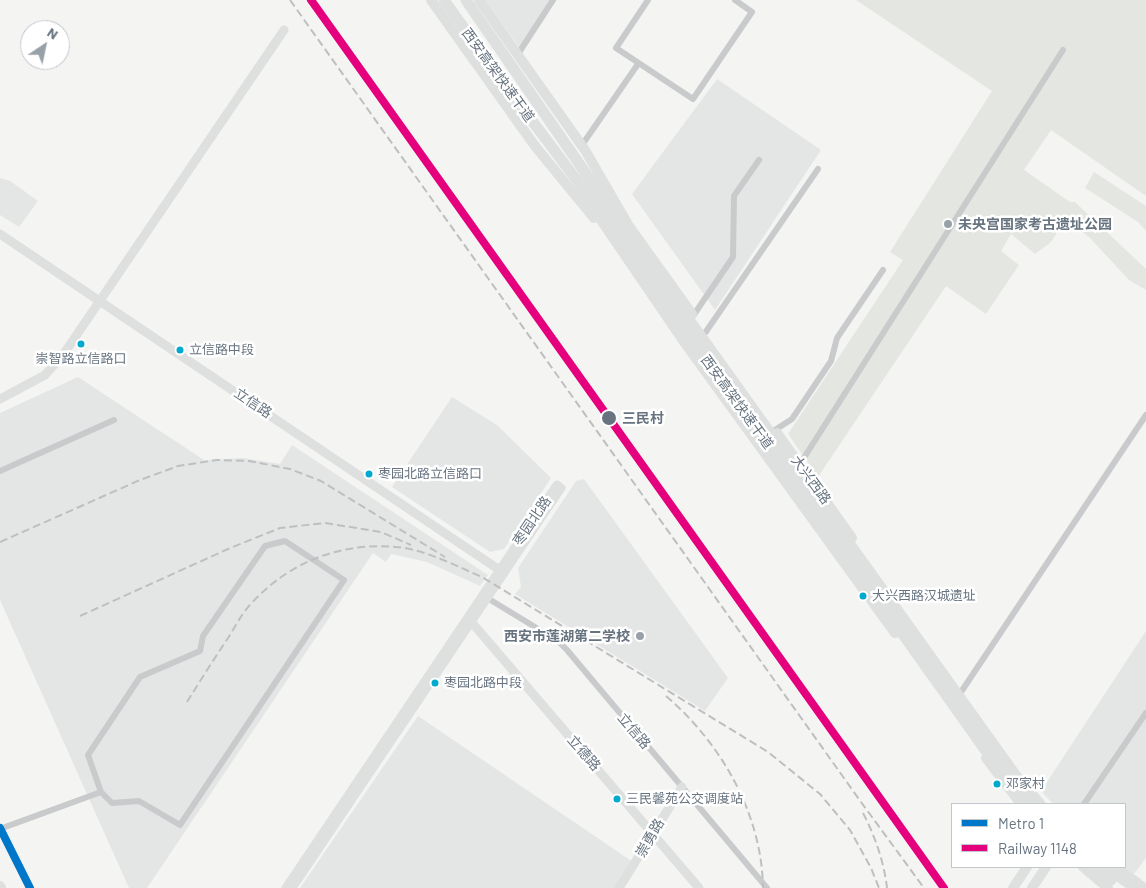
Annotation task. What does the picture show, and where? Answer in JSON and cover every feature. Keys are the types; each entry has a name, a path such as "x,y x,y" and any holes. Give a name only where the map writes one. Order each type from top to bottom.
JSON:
{"highway":[{"name":"西安高架快速干道","path":"444,0 478,49 569,160 1016,776 1039,803"},
{"name":"西安高架快速干道","path":"466,0 493,38 569,160"},
{"name":"西安高架快速干道","path":"631,246 981,743 1028,803"},
{"path":"1095,868 1122,888"},
{"path":"1107,868 1135,888"}],"main road":[{"path":"431,0 535,146 611,239"},
{"path":"479,0 582,145 631,228"},
{"name":"大兴西路","path":"569,160 611,239 771,464 1020,803"},
{"name":"大兴西路","path":"569,160 631,228 961,692 1023,777 1047,803"},
{"path":"1013,888 1026,868"},
{"path":"1032,888 1045,868"},
{"path":"1084,868 1108,888"},
{"path":"1117,868 1144,888"}],"street":[{"path":"518,54 553,0"},
{"path":"648,0 616,48 693,99 752,12 735,0"},
{"path":"0,400 45,375 63,355 98,300 284,30"},
{"path":"800,464 1063,50"},
{"path":"582,145 638,64"},
{"path":"693,316 733,256 734,196 758,160"},
{"path":"705,333 818,169"},
{"name":"立信路","path":"0,234 502,571"},
{"path":"775,430 792,419 820,378 831,361 837,338 883,270"},
{"path":"961,692 1146,415"},
{"path":"0,470 114,420"},
{"name":"枣园北路","path":"286,888 486,596 556,485 561,488 502,571"},
{"path":"285,541 344,580 180,825 139,801 112,803 101,792 88,756 140,677 200,651 203,636 265,546 285,541"},
{"name":"立信路","path":"486,596 563,646 767,888"},
{"name":"枣园北路","path":"292,888 469,620"},
{"name":"立德路","path":"469,620 699,888"},
{"path":"1085,803 1146,713"},
{"name":"崇勇路","path":"619,888 682,787"},
{"path":"0,829 101,792"}],"shaded area":[{"path":"485,0 556,0 522,51"},
{"name":"未央宫国家考古遗址公园","path":"856,0 1146,0 1146,196 1051,130 1024,170 1070,202 1075,202 1146,269 1146,290 1129,280 1090,238 1066,219 1051,242 1035,254 1011,234 1001,251 1019,265 986,314 946,286 818,477 788,434 903,260 890,252 992,91"},
{"path":"717,79 821,150 715,310 632,194"},
{"path":"1094,172 1146,206 1146,231 1138,222 1085,188"},
{"path":"0,178 10,181 38,201 19,227 0,215"},
{"path":"78,377 204,460 244,458 280,464 292,445 488,575 480,586 427,562 391,554 386,562 373,553 147,888 129,888 0,600 0,413"},
{"path":"452,397 497,425 551,478 504,549 490,552 392,487"},
{"name":"西安市莲湖第二学校","path":"584,479 728,678 705,711 515,594 521,587 518,568 576,481"},
{"path":"1146,631 1146,858 1134,874 1125,868 1126,803 1052,803 1041,791"},
{"path":"418,716 633,862 615,888 300,888"}],"railway":[{"path":"290,0 924,888"},
{"path":"0,542 140,480 178,466 217,460 249,461 290,469 321,481 445,557"},
{"path":"80,616 228,549 280,528 325,523 381,532 411,545"},
{"path":"187,702 246,610 280,578 315,558 334,552 375,546 406,548 440,559 482,577 768,752 820,794 850,830 871,868 879,888"},
{"path":"666,696 704,735 721,758 735,782 755,833 761,860 763,888"},
{"path":"863,813 878,849 887,888"}],"metro line":[{"name":"1","path":"0,828 30,888"}],"rail line":[{"name":"1148","path":"311,0 944,888"}],"place":[{"name":"未央宫国家考古遗址公园","path":"948,224"},
{"name":"崇智路立信路口","path":"81,344"},
{"name":"立信路中段","path":"180,350"},
{"name":"三民村","path":"609,418"},
{"name":"枣园北路立信路口","path":"369,474"},
{"name":"大兴西路汉城遗址","path":"863,596"},
{"name":"西安市莲湖第二学校","path":"640,636"},
{"name":"枣园北路中段","path":"435,683"},
{"name":"邓家村","path":"997,784"},
{"name":"三民馨苑公交调度站","path":"617,799"}]}
